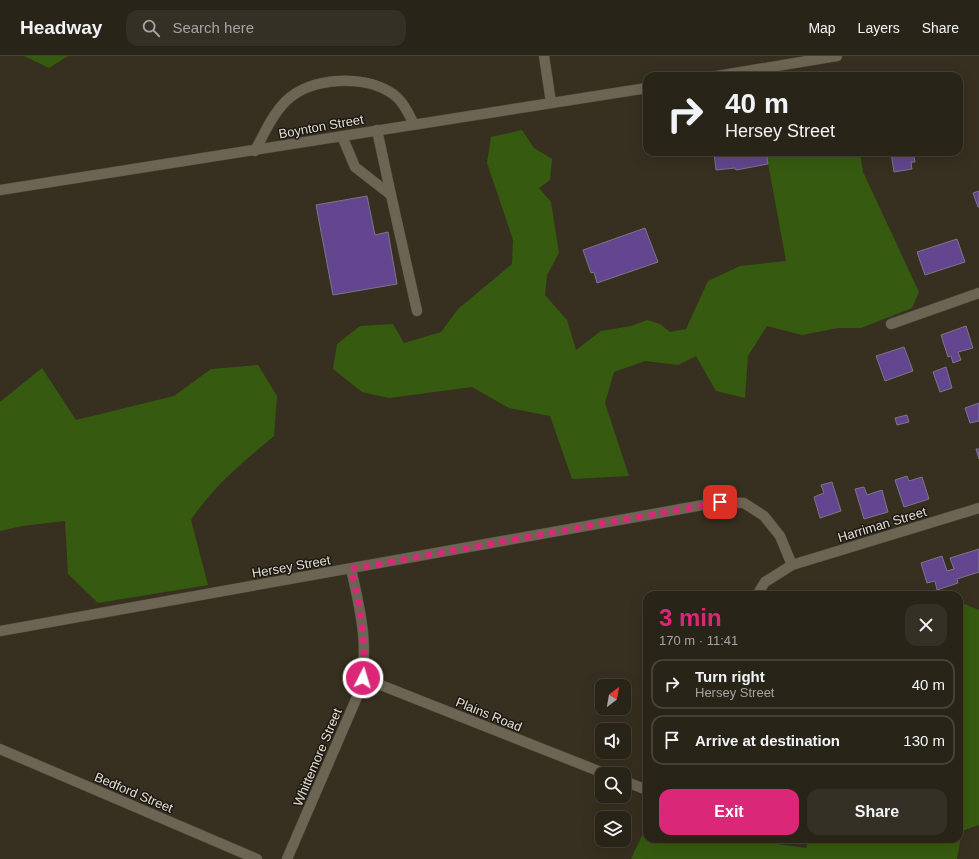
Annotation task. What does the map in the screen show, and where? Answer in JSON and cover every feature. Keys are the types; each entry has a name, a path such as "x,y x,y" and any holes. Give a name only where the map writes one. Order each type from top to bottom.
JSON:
{"street":[{"path":"544,56 551,102"},
{"path":"741,72 837,56"},
{"path":"255,151 271,121 286,101 301,91 318,84 353,82 378,86 393,94 402,102 414,124"},
{"name":"Boynton Street","path":"0,190 255,151 414,124 643,89"},
{"path":"377,130 417,311"},
{"path":"342,136 355,167 391,195"},
{"path":"891,324 979,293"},
{"name":"Hersey Street","path":"0,631 720,502 744,503 764,516 780,536 792,565"},
{"name":"Harriman Street","path":"759,591 765,582 792,565 979,508"},
{"name":"Whittemore Street","path":"287,859 363,678 365,653 359,603 351,569"},
{"name":"Plains Road","path":"363,678 595,770"},
{"name":"Bedford Street","path":"0,749 258,859"},
{"path":"631,784 643,788"}],"green space":[{"path":"24,56 68,56 49,68"},
{"path":"522,130 534,148 552,159 550,180 539,188 551,202 559,253 547,275 545,295 567,320 576,350 601,331 631,326 647,320 660,324 670,332 686,329 708,281 740,266 786,261 767,156 861,156 863,172 919,292 912,308 861,328 838,328 802,335 767,326 748,356 745,398 716,391 696,356 678,365 645,361 614,372 605,403 629,476 572,479 550,416 509,408 472,387 389,398 362,392 333,369 337,344 360,326 393,324 404,343 441,332 458,309 512,264 513,240 487,163 491,137"},
{"path":"258,365 277,396 274,436 219,485 191,520 208,585 98,603 68,574 65,521 22,526 0,531 0,402 42,368 76,420 174,396 211,369"},
{"path":"963,604 979,610 979,825 963,831"},
{"path":"643,834 643,843 770,843 806,848 808,843 960,843 957,859 631,859"}],"building":[{"path":"714,156 767,156 768,164 736,170 735,168 716,170"},
{"path":"892,156 914,156 915,162 911,162 912,169 894,172"},
{"path":"979,191 979,207 978,207 973,193"},
{"path":"367,196 375,235 388,232 397,284 333,295 316,205"},
{"path":"645,228 658,262 597,283 594,272 591,273 583,250"},
{"path":"957,239 965,262 925,275 917,252"},
{"path":"966,326 973,348 958,352 961,360 953,363 951,356 948,357 941,335"},
{"path":"904,347 913,371 885,381 876,356"},
{"path":"946,367 952,388 940,392 933,372"},
{"path":"979,403 979,421 970,423 965,408"},
{"path":"907,415 909,422 897,425 895,418"},
{"path":"976,449 979,449 979,459"},
{"path":"907,476 909,481 922,477 929,499 904,507 895,480"},
{"path":"832,482 841,511 820,518 814,497 824,493 821,485"},
{"path":"864,487 867,495 882,490 888,512 864,519 855,489"},
{"path":"979,549 979,572 957,579 958,583 937,590 935,581 927,583 921,563 942,556 947,571 954,569 950,558"}],"route":[{"path":"363,678 365,653 359,603 351,569 720,502"}]}
